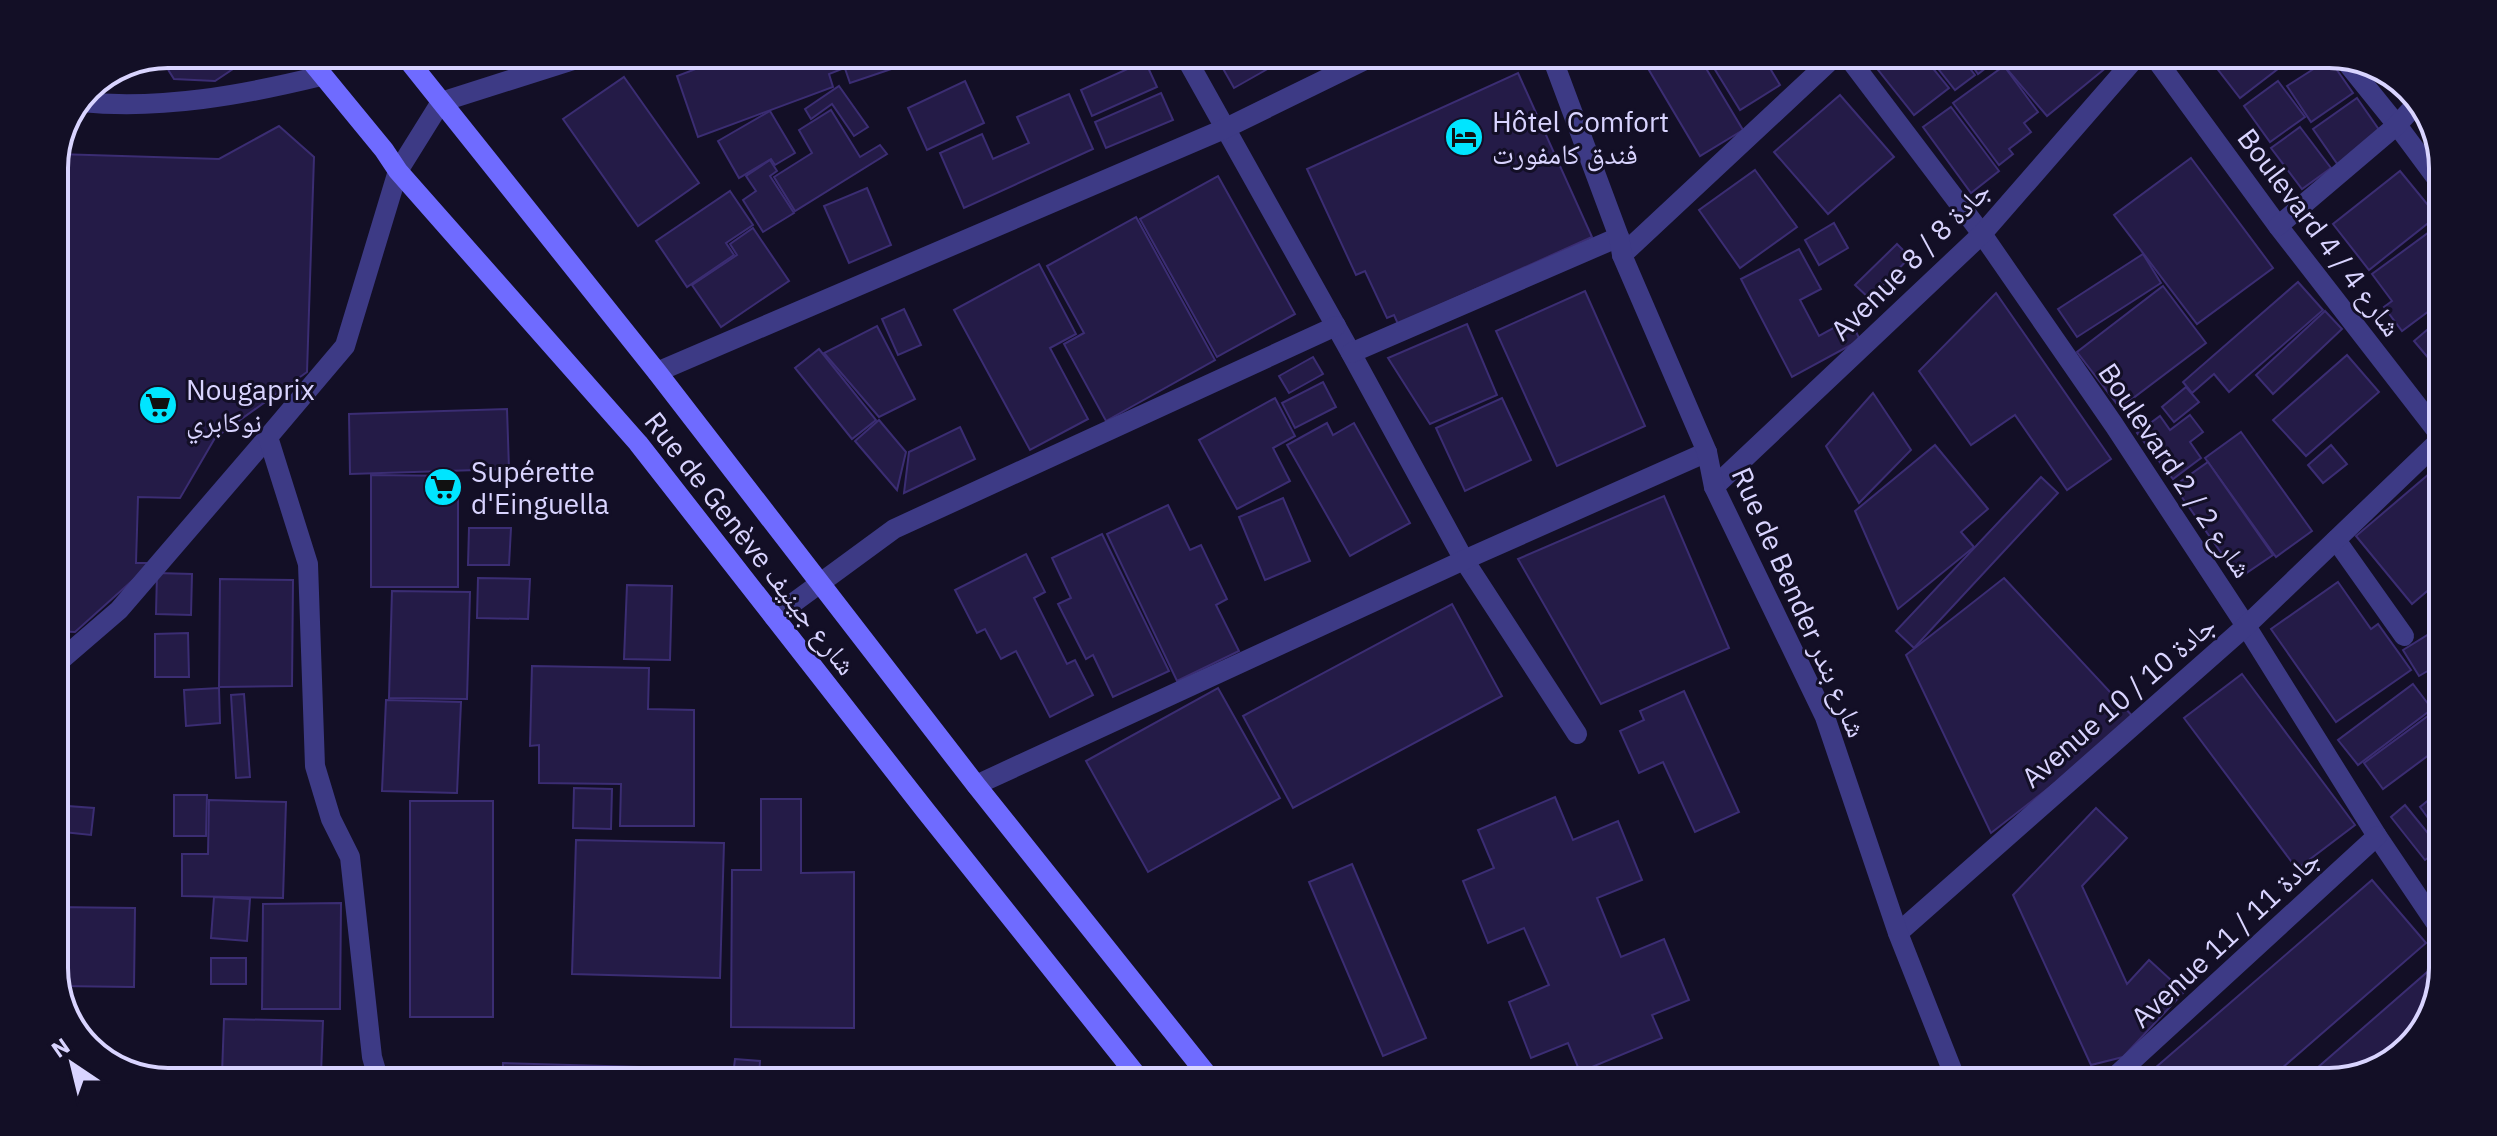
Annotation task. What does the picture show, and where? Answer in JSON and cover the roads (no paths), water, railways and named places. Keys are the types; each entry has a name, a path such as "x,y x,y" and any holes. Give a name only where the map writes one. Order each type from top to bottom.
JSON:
{"main road":[{"name":"Rue de Genève شارع جينيف","path":"315,68 398,171 638,443 1131,1068"},
{"name":"Rue de Genève شارع جينيف","path":"414,68 657,372 976,785 1202,1068"}],"street":[{"path":"68,654 119,610 345,346 398,171 441,102 548,68"},
{"path":"1191,68 1464,560 1577,734"},
{"path":"657,372 1224,129 1349,68"},
{"name":"Rue de Bender شارع بندر","path":"1556,68 1620,246 1707,452 1714,487 1825,717 1898,933 1951,1068"},
{"path":"1351,353 1620,246 1822,68"},
{"name":"Boulevard 2 / شارع 2","path":"1856,68 1982,234 2114,425 2429,913"},
{"name":"Avenue 8 / جادة 8","path":"1714,487 1982,234 2127,68"},
{"name":"Boulevard 4 / شارع 4","path":"2162,68 2278,226 2429,423"},
{"path":"2354,72 2429,168"},
{"path":"97,99 163,103 232,96 321,76"},
{"path":"2278,226 2410,110"},
{"path":"774,617 894,529 1336,326"},
{"path":"268,437 308,564 315,766 331,819 350,857 375,1068"},
{"name":"Avenue 10 / جادة 10","path":"1898,933 2246,626 2429,448"},
{"path":"976,785 1464,560 1707,452"},
{"path":"2336,540 2404,636"},
{"name":"Avenue 11 / جادة 11","path":"2124,1068 2377,836"}],"place":[{"name":"Hôtel Comfort فندق كامفورت","path":"1464,137"},
{"name":"Nougaprix نوكابري","path":"158,405"},
{"name":"Supérette d'Einguella","path":"443,487"}]}
